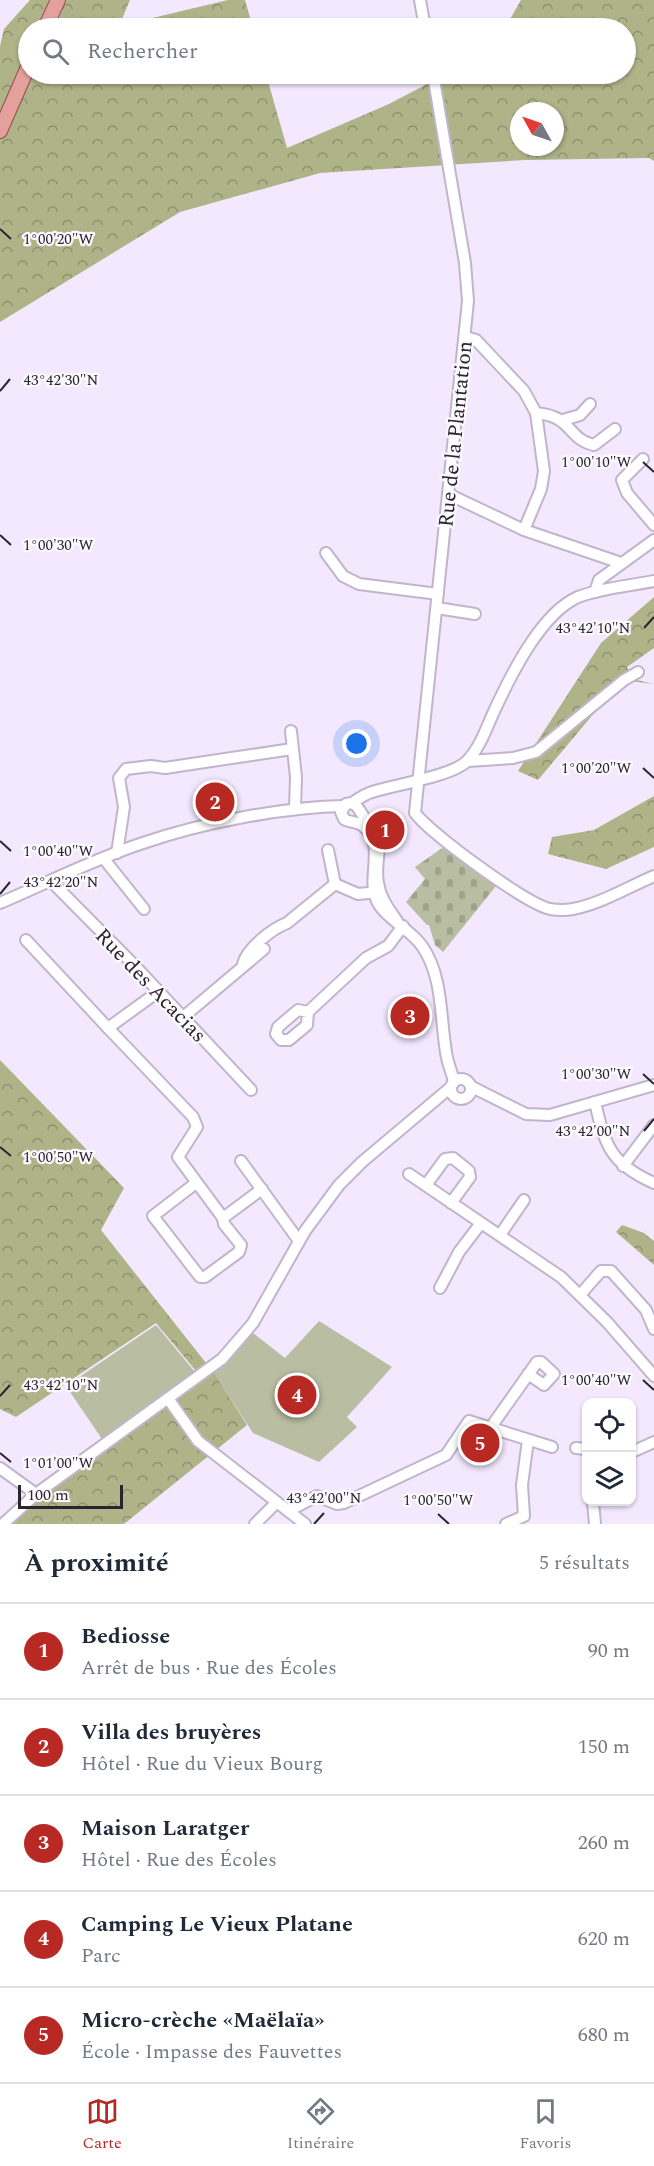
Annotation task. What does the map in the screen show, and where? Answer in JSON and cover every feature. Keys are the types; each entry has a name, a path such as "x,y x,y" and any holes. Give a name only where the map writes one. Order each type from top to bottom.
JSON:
{"main road":[{"path":"50,18 58,0"},
{"path":"0,131 21,84"}],"street":[{"path":"420,0 423,18"},
{"name":"Rue de la Plantation","path":"435,84 465,263 468,301 415,813 422,823 526,898 549,909 572,909 654,876"},
{"path":"466,337 476,340 516,383 536,413 544,471 541,489 524,530"},
{"path":"563,420 580,415 590,404"},
{"path":"536,413 551,414 563,420 586,443 594,445 615,429"},
{"path":"643,459 622,480 627,493 654,525"},
{"path":"448,494 524,530 621,563"},
{"path":"595,592 599,580 654,540"},
{"path":"326,553 343,576 359,584 438,594"},
{"path":"352,811 364,796 458,768 468,761 516,668 549,620 570,601 595,592 654,582"},
{"path":"437,608 475,614"},
{"path":"468,761 513,758 536,752 624,680 638,672"},
{"path":"291,731 295,809"},
{"path":"117,852 124,807 119,778 126,769 151,766 165,768 292,749"},
{"path":"0,903 117,852 208,824 318,806 352,811 380,843 377,881 380,906 419,942 433,968 441,1004 444,1041 461,1088 526,1113 550,1115 654,1085"},
{"path":"328,850 335,884"},
{"path":"104,859 144,909"},
{"name":"Rue des Acacias","path":"51,881 159,991 251,1090"},
{"path":"335,884 358,894 377,892"},
{"path":"182,1018 243,964 245,956 278,926 287,922 335,884"},
{"path":"308,1012 366,958 388,946 400,924"},
{"path":"26,940 193,1117 197,1127 177,1153 196,1183 223,1218 224,1224 241,1245 239,1252 205,1277 200,1277 153,1216 196,1183"},
{"path":"108,1028 159,991"},
{"path":"3,1524 36,1494 169,1400 230,1352 265,1304 299,1241 327,1199 349,1174 429,1106 461,1088"},
{"path":"595,1102 602,1134 614,1158 631,1173 654,1183"},
{"path":"623,1166 654,1125"},
{"path":"426,1185 445,1159 453,1158 469,1171 470,1177 451,1203"},
{"path":"241,1161 299,1241"},
{"path":"410,1174 561,1278 652,1368"},
{"path":"223,1218 262,1189"},
{"path":"500,1235 524,1200"},
{"path":"440,1288 459,1252 481,1223"},
{"path":"580,1295 601,1271 611,1271 646,1310 654,1329"},
{"path":"491,1427 528,1374"},
{"path":"169,1400 198,1441 305,1524"},
{"path":"288,1511 317,1496 337,1504 344,1503 446,1455 469,1421 552,1448"},
{"path":"506,1524 524,1515 522,1485 528,1440"},
{"path":"636,1450 654,1442"},
{"path":"0,1468 36,1494"},
{"path":"255,1524 276,1503"},
{"path":"593,1506 595,1524"}],"green space":[{"path":"30,0 130,0 122,18 18,18 18,84 269,84 287,148 389,104 427,84 636,84 636,18 511,18 521,0 654,0 654,161 649,158 525,160 320,173 180,212 0,322 0,46 4,29"},
{"path":"228,0 245,0 250,18 153,18"},
{"path":"654,597 654,648 627,667 632,679 654,684 622,680 538,780 518,771 601,643"},
{"path":"654,796 654,847 606,869 548,854 552,837 594,830"},
{"path":"445,846 496,886 443,952 435,945 429,925 406,902 425,879 415,867"},
{"path":"0,1060 124,1188 101,1230 206,1363 196,1371 156,1323 16,1417 0,1409"},
{"path":"622,1225 644,1233 654,1241 654,1265 616,1232"},
{"path":"319,1321 392,1367 347,1417 357,1427 319,1462 253,1433 214,1373 253,1333 285,1358"},
{"path":"156,1325 195,1372 102,1439 66,1386"},
{"path":"213,1371 247,1425 124,1524 5,1524 33,1496"}],"place":[{"name":"Villa des bruyères","path":"215,802"},
{"name":"Bediosse","path":"385,830"},
{"name":"Maison Laratger","path":"410,1016"},
{"name":"Camping Le Vieux Platane","path":"297,1395"},
{"name":"Micro-crèche «Maëlaïa»","path":"480,1443"}]}
